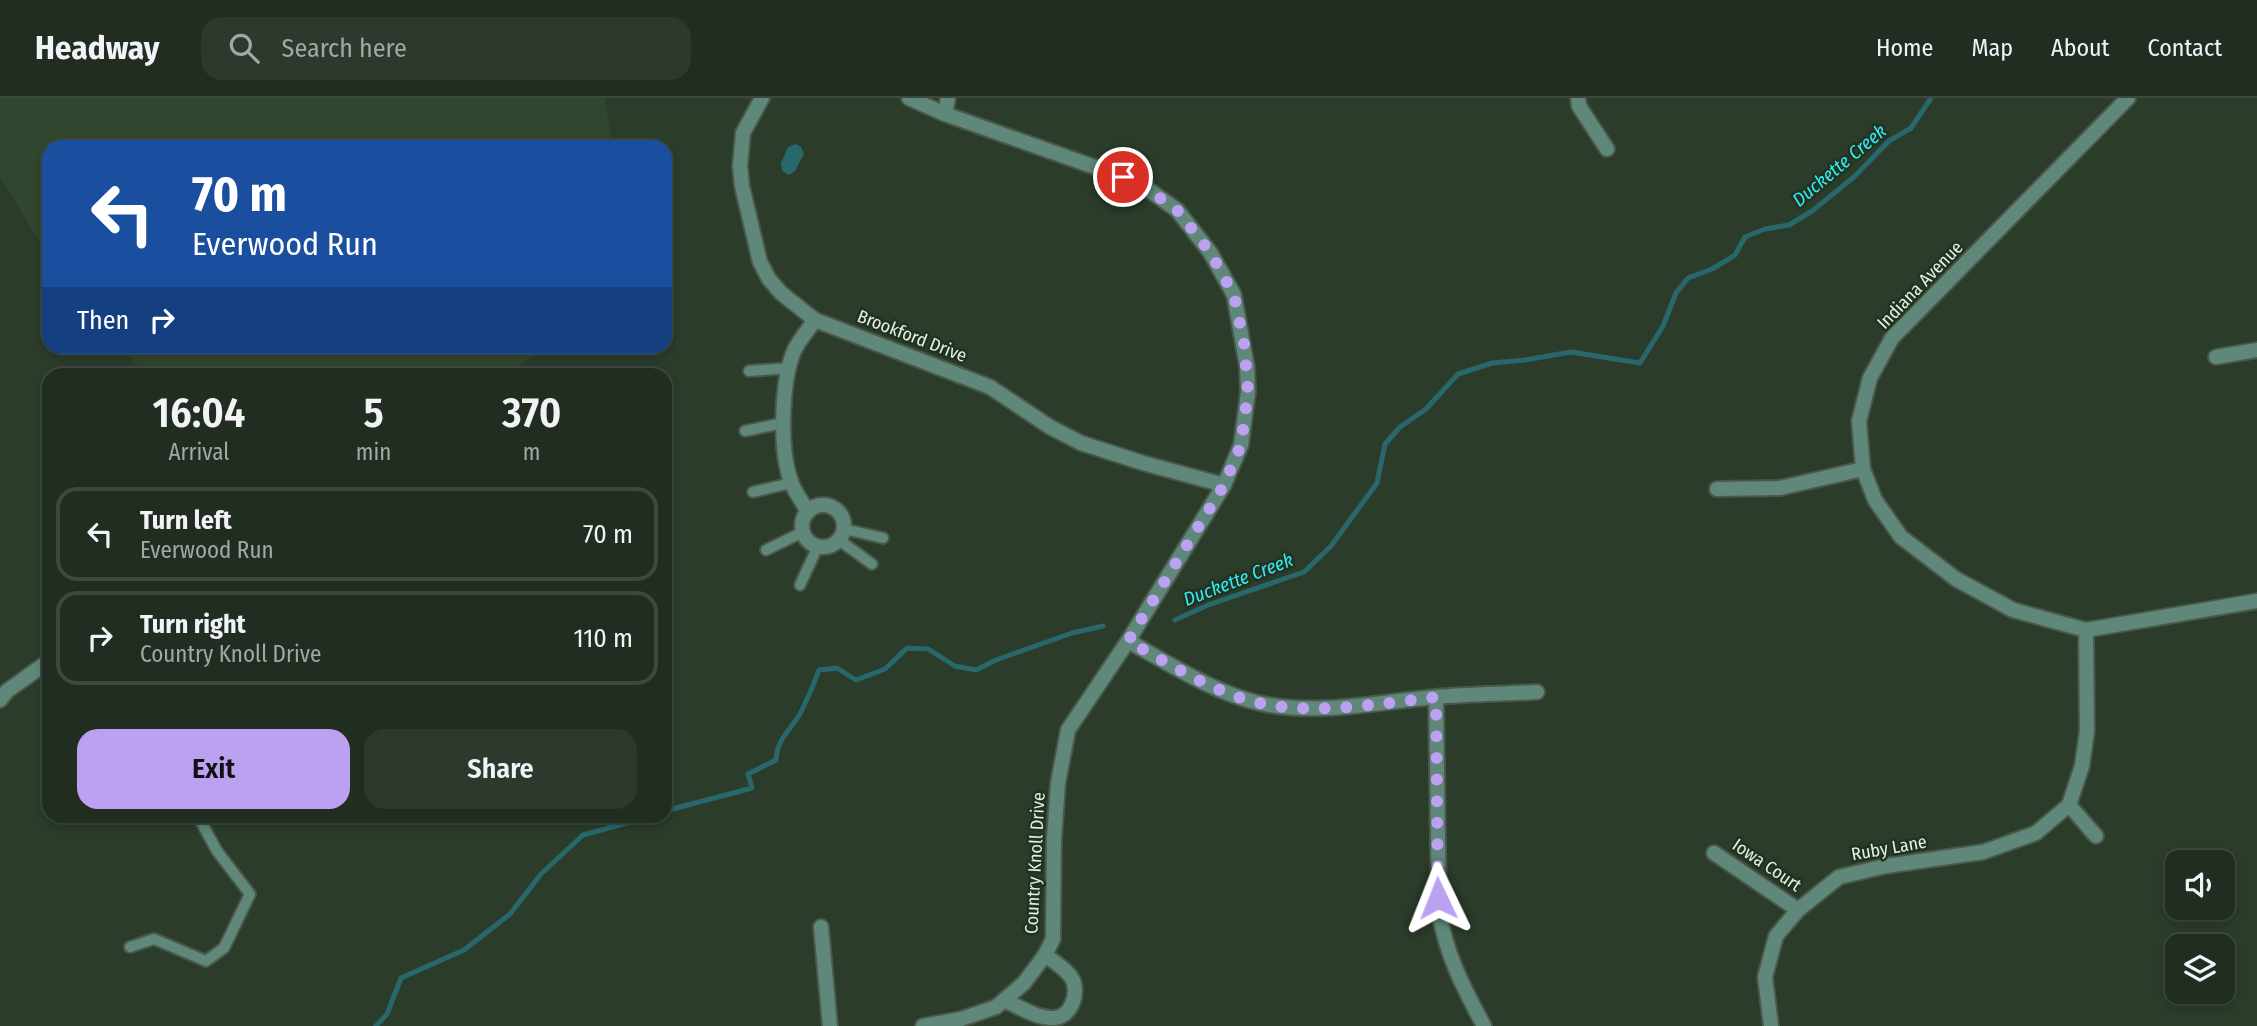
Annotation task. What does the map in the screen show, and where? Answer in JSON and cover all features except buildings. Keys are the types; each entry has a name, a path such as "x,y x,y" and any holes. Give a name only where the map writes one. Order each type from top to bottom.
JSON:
{"street":[{"name":"Brookford Drive","path":"762,98 743,133 740,166 760,262 781,293 815,320 990,387 1050,427 1081,443 1224,485"},
{"name":"Country Knoll Drive","path":"909,98 945,114 1123,177 1146,188 1177,210 1210,252 1234,295 1247,367 1248,392 1241,445 1224,485 1128,641 1068,730 1058,783 1054,839 1053,939 1045,955 1024,983 996,1007 961,1019 923,1026"},
{"path":"945,114 948,98"},
{"path":"1578,98 1579,106 1607,149"},
{"name":"Indiana Avenue","path":"2129,98 1892,338 1870,378 1859,421 1863,469 1875,500 1902,537 1956,579 2013,610 2086,630 2257,601"},
{"path":"808,512 791,483 783,423 785,381 789,368 795,351 815,320"},
{"path":"2216,356 2257,351"},
{"path":"1717,489 1780,488 1863,469"},
{"path":"822,505 835,509 843,519 841,534 830,546 818,546 810,542 803,532 803,523 808,512 822,505"},
{"path":"2086,630 2088,731 2082,766 2069,805 2096,836"},
{"path":"1128,641 1198,679 1256,702 1285,707 1394,703 1436,697 1537,692"},
{"path":"2,692 42,666"},
{"path":"1436,697 1439,913 1444,942 1457,976 1484,1026"},
{"name":"Ruby Lane","path":"1771,1026 1765,977 1776,936 1798,910 1839,877 1886,866 1983,852 2036,833 2069,805"},
{"name":"Iowa Court","path":"1714,853 1798,910"},
{"path":"821,927 830,1026"},
{"name":"Country Knoll Drive","path":"1004,1000 1029,1013 1050,1018 1061,1018 1069,1011 1075,995 1072,978 1045,955"}],"lane":[{"path":"749,371 789,368"},
{"path":"746,431 783,423"},
{"path":"754,492 791,483"},
{"path":"766,550 803,532"},
{"path":"841,534 883,538"},
{"path":"841,534 872,564"},
{"path":"800,585 818,546"},
{"path":"131,947 154,939 206,961 224,948 250,894 217,851 202,823"}],"shaded area":[{"path":"0,98 605,98 611,140 42,140 42,246 0,177"},
{"path":"126,354 537,354 515,368 141,368"}],"water":[{"path":"796,144 804,154 795,171 789,175 782,171 781,163 788,147"}],"waterway":[{"name":"Duckette Creek","path":"1175,620 1208,605 1304,572 1331,546 1377,483 1385,444 1400,427 1426,409 1458,374 1492,363 1571,352 1640,363 1663,326 1676,293 1688,278 1712,269 1735,255 1745,237 1765,229 1789,225 1812,211 1854,177 1889,141 1911,128 1931,98"},
{"name":"Duckette Creek","path":"672,809 752,788 748,774 776,760 782,740 801,712 819,670 837,668 856,680 885,669 907,648 928,649 955,666 976,670 996,660 1072,633 1103,626"},
{"name":"Duckette Creek","path":"376,1026 387,1014 401,978 464,950 510,914 541,874 583,835 627,823"}],"route":[{"path":"1123,177 1146,188 1177,210 1210,252 1234,295 1244,343 1248,392 1241,445 1224,485 1128,641 1198,679 1256,702 1285,707 1318,707 1394,703 1436,697 1438,898"}]}
